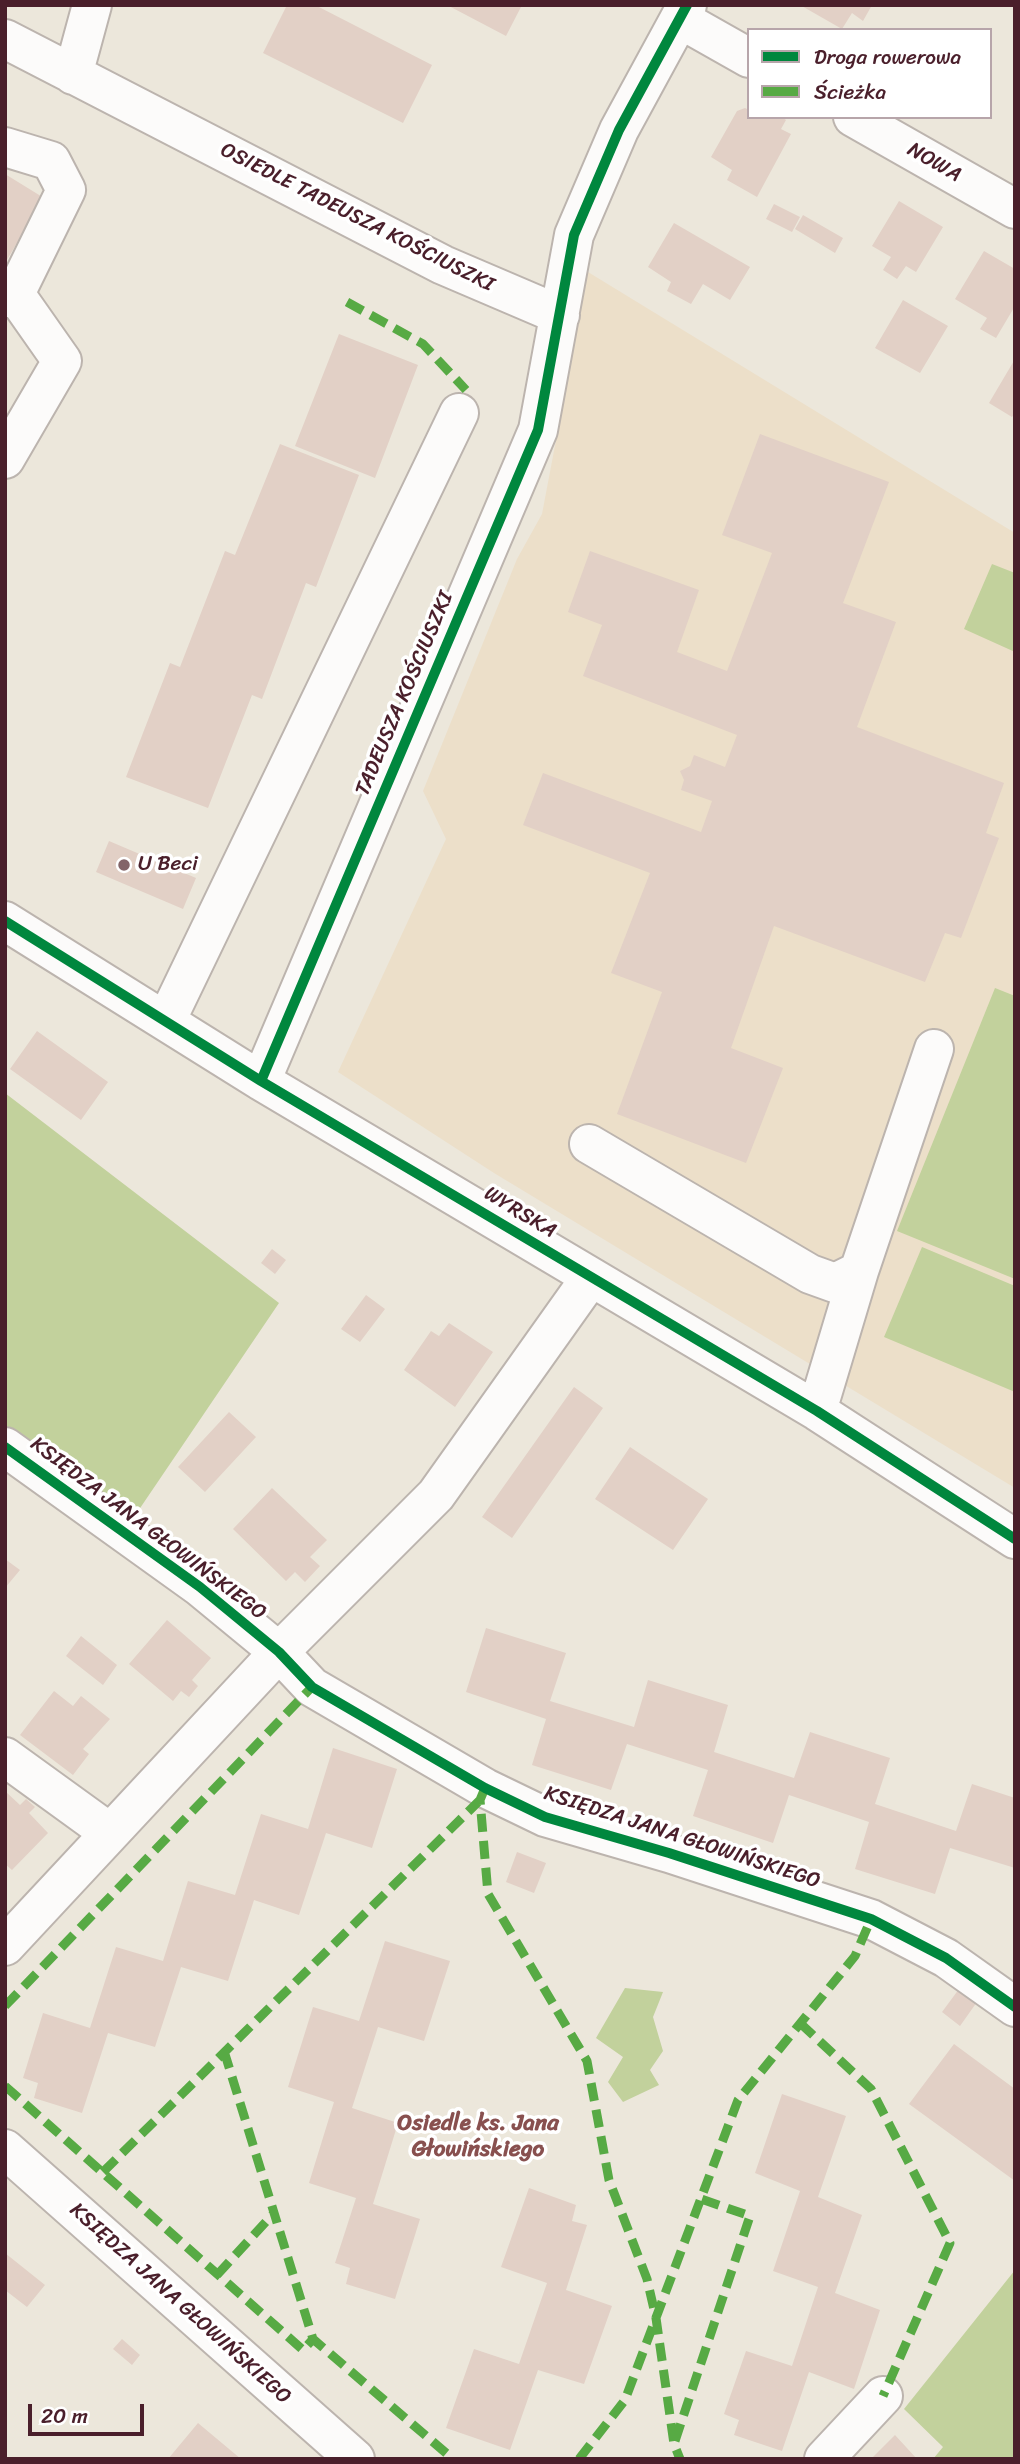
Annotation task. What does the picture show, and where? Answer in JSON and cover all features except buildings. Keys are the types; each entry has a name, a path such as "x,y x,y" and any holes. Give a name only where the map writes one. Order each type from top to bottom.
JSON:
{"street":[{"path":"73,75 92,5"},
{"path":"561,315 574,235 619,130 684,12 747,57"},
{"name":"OSIEDLE TADEUSZA KOŚCIUSZKI","path":"5,39 443,265 561,315"},
{"name":"NOWA","path":"857,119 1015,209"},
{"path":"5,147 51,161 66,190 10,296 62,361 5,459"},
{"name":"TADEUSZA KOŚCIUSZKI","path":"261,1081 538,430 561,315"},
{"path":"166,1021 459,413"},
{"name":"WYRSKA","path":"5,921 261,1081 817,1411 1015,1539"},
{"path":"817,1411 859,1271 934,1049"},
{"path":"589,1144 810,1274 835,1283 859,1271"},
{"path":"5,1946 279,1652 436,1495 591,1277"},
{"name":"KSIĘDZA JANA GŁOWIŃSKIEGO","path":"5,1447 200,1587 279,1652 312,1687 485,1788 545,1817 669,1853 872,1919 946,1958 1015,2007"},
{"path":"5,1757 110,1833"},
{"name":"KSIĘDZA JANA GŁOWIŃSKIEGO","path":"5,2149 355,2459"},
{"path":"824,2459 883,2396"}],"shaded area":[{"path":"588,272 1015,533 1015,1488 494,1173 338,1072 446,839 423,791 517,559 542,514"}],"green space":[{"path":"992,564 1015,573 1015,652 964,629"},
{"path":"995,988 1015,996 1015,1279 897,1231"},
{"path":"5,1093 279,1303 132,1520 5,1439"},
{"path":"922,1247 1015,1286 1015,1392 884,1337"},
{"path":"625,1988 663,1992 653,2017 663,2051 650,2070 659,2085 623,2102 608,2082 623,2057 596,2038"},
{"path":"1015,2270 1015,2459 933,2459 943,2447 904,2409"}],"marked path":[{"path":"347,302 423,344 466,390"},
{"path":"5,2006 312,1687"},
{"path":"485,1788 480,1800 488,1894 587,2061 609,2180 647,2279 656,2318 674,2444 680,2459"},
{"path":"103,2172 480,1800"},
{"path":"579,2459 625,2400 738,2100 855,1956 871,1919"},
{"path":"800,2023 871,2089 950,2243 883,2396"},
{"path":"224,2051 313,2339 453,2459"},
{"path":"5,2086 303,2350 313,2339"},
{"path":"675,2441 750,2216 701,2199"},
{"path":"217,2275 274,2213"}],"cycle path":[{"path":"261,1081 538,430 574,235 619,130 687,5"},
{"path":"5,921 261,1081 817,1411 1015,1539"},
{"path":"5,1447 200,1587 279,1652 312,1687 485,1788 545,1817 669,1853 871,1919 946,1958 1015,2007"}],"place":[{"name":"U Beci","path":"124,865"}],"district":[{"name":"Osiedle ks. Jana Głowińskiego","path":"478,2137"}]}
